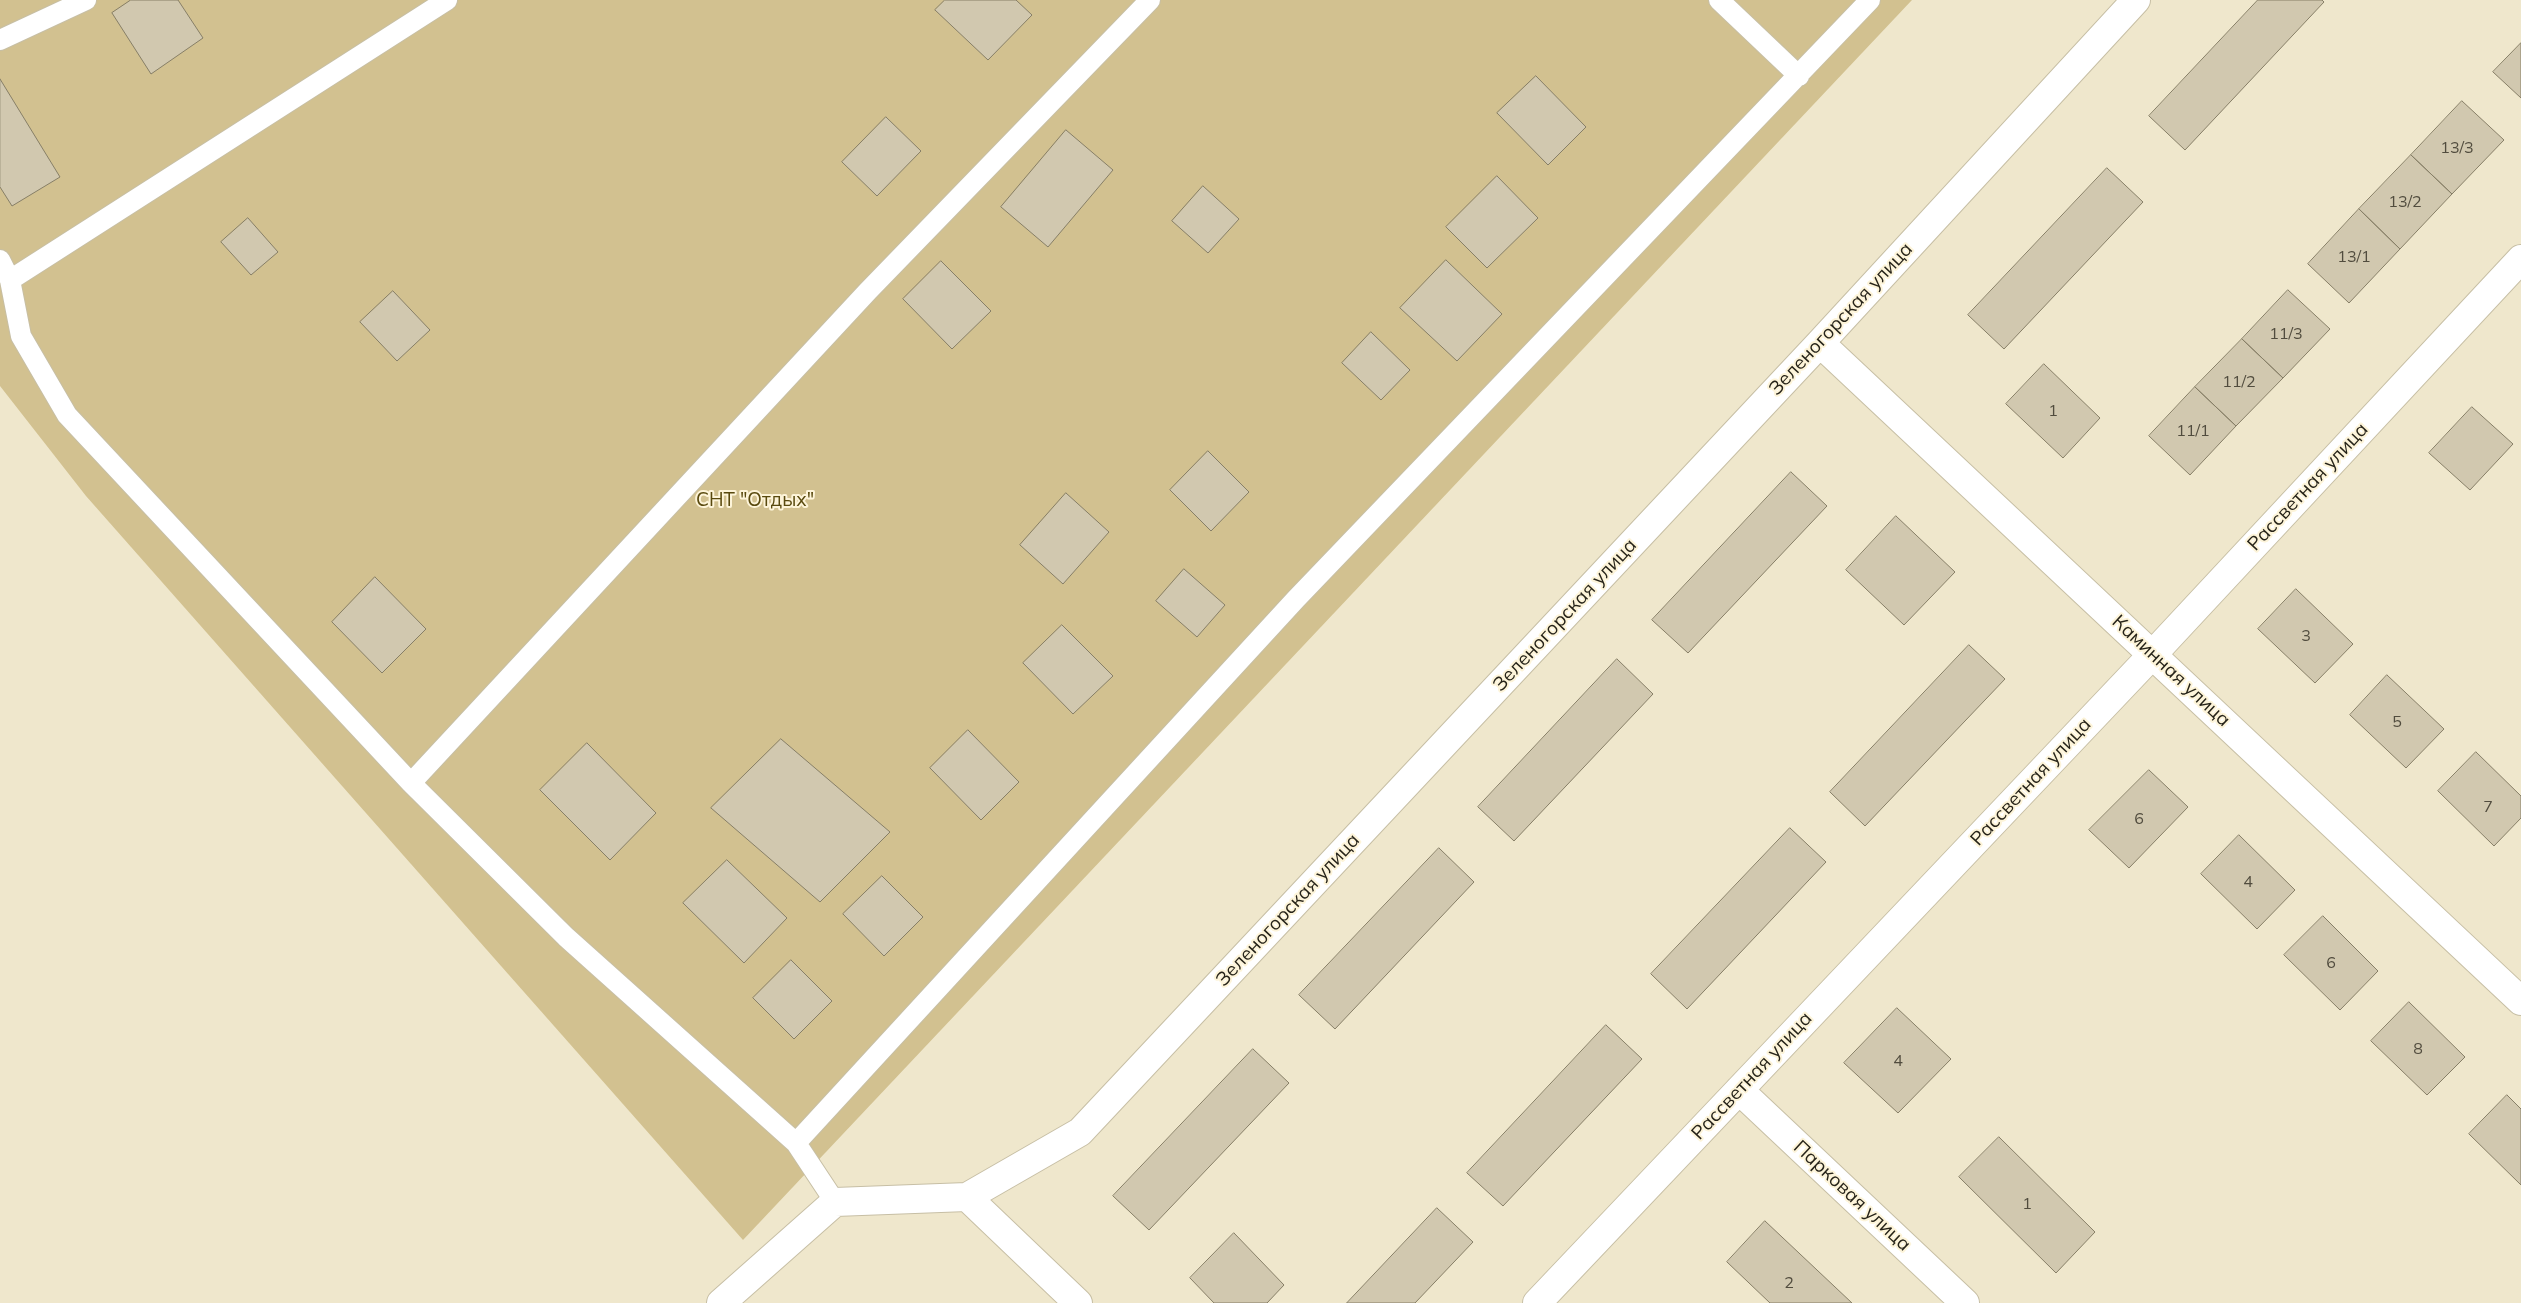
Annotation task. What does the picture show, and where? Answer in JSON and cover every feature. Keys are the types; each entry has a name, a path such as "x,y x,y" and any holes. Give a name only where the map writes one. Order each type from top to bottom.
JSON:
{"street":[{"name":"Зеленогорская улица","path":"967,1197 1080,1132 1820,343 2136,0"},
{"name":"Рассветная улица","path":"1537,1303 2153,654 2521,259"},
{"name":"Каминная улица","path":"1820,343 2521,1001"},
{"name":"Парковая улица","path":"1739,1090 1965,1303"},
{"path":"721,1303 835,1202 967,1197 1078,1303"}],"lane":[{"path":"0,40 86,0"},
{"path":"10,280 448,0"},
{"path":"411,783 868,292 1150,0"},
{"path":"1719,0 1799,76"},
{"path":"796,1143 1296,599 1870,0"},
{"path":"0,260 10,280 21,336 67,415 411,783 566,937 796,1143 835,1202"}],"green space":[{"name":"СНТ \"Отдых\"","path":"0,0 1912,0 743,1240 86,496 0,386"}],"building":[{"path":"131,0 178,0 203,38 151,74 112,13"},
{"path":"945,0 1016,0 1032,15 988,60 935,10"},
{"path":"2258,0 2322,0 2324,2 2185,150 2149,116"},
{"path":"2521,43 2521,98 2493,72"},
{"path":"1536,76 1586,127 1548,165 1497,113"},
{"path":"0,79 60,177 12,206 0,187"},
{"path":"2462,101 2504,140 2452,194 2411,155"},
{"path":"886,117 921,151 877,196 842,162"},
{"path":"1066,130 1113,170 1048,247 1001,207"},
{"path":"2411,155 2452,194 2400,249 2359,209"},
{"path":"2107,168 2143,202 2004,349 1968,315"},
{"path":"1497,176 1538,218 1487,268 1446,227"},
{"path":"1203,186 1239,219 1208,253 1172,221"},
{"path":"2359,209 2400,249 2349,303 2308,264"},
{"path":"248,218 278,252 251,275 221,242"},
{"path":"1446,260 1502,314 1457,361 1400,308"},
{"path":"941,261 991,311 952,349 903,299"},
{"path":"2288,290 2330,329 2283,378 2242,339"},
{"path":"393,291 430,330 397,361 360,322"},
{"path":"1371,332 1410,370 1381,400 1342,363"},
{"path":"2242,339 2283,378 2236,426 2195,387"},
{"path":"2044,364 2100,418 2063,458 2006,404"},
{"path":"2195,387 2236,426 2190,475 2149,436"},
{"path":"2472,407 2513,444 2470,490 2429,453"},
{"path":"1208,451 1249,492 1211,531 1170,490"},
{"path":"1791,472 1827,506 1688,653 1652,620"},
{"path":"1066,493 1109,532 1063,584 1020,545"},
{"path":"1896,516 1955,572 1904,625 1846,570"},
{"path":"1184,569 1225,605 1197,637 1156,601"},
{"path":"375,577 426,629 382,673 332,622"},
{"path":"2296,589 2353,644 2315,683 2258,629"},
{"path":"1062,625 1113,676 1073,714 1023,663"},
{"path":"1969,645 2005,679 1865,826 1830,792"},
{"path":"1617,659 1653,694 1514,841 1478,807"},
{"path":"2387,675 2444,729 2406,768 2350,715"},
{"path":"968,730 1019,782 981,820 930,768"},
{"path":"781,739 890,832 820,902 711,808"},
{"path":"587,743 656,813 610,860 540,790"},
{"path":"2476,752 2521,796 2521,818 2494,846 2438,791"},
{"path":"2149,770 2188,807 2129,868 2089,830"},
{"path":"1790,828 1826,862 1687,1009 1651,974"},
{"path":"2239,835 2295,890 2257,929 2201,874"},
{"path":"1439,848 1474,882 1335,1029 1299,995"},
{"path":"727,860 787,918 744,963 683,903"},
{"path":"882,876 923,917 884,956 843,914"},
{"path":"2323,916 2378,971 2340,1010 2284,955"},
{"path":"791,960 832,1001 794,1039 753,998"},
{"path":"2409,1002 2465,1057 2427,1095 2371,1041"},
{"path":"1897,1008 1951,1059 1898,1113 1844,1063"},
{"path":"1606,1025 1642,1059 1503,1206 1467,1173"},
{"path":"1253,1049 1289,1083 1149,1230 1113,1196"},
{"path":"2507,1095 2521,1109 2521,1185 2469,1134"},
{"path":"1999,1137 2095,1232 2056,1273 1959,1177"},
{"path":"1437,1208 1473,1242 1415,1303 1347,1303"},
{"path":"1765,1221 1852,1303 1770,1303 1727,1262"},
{"path":"1234,1233 1284,1285 1267,1303 1214,1303 1190,1278"}]}
